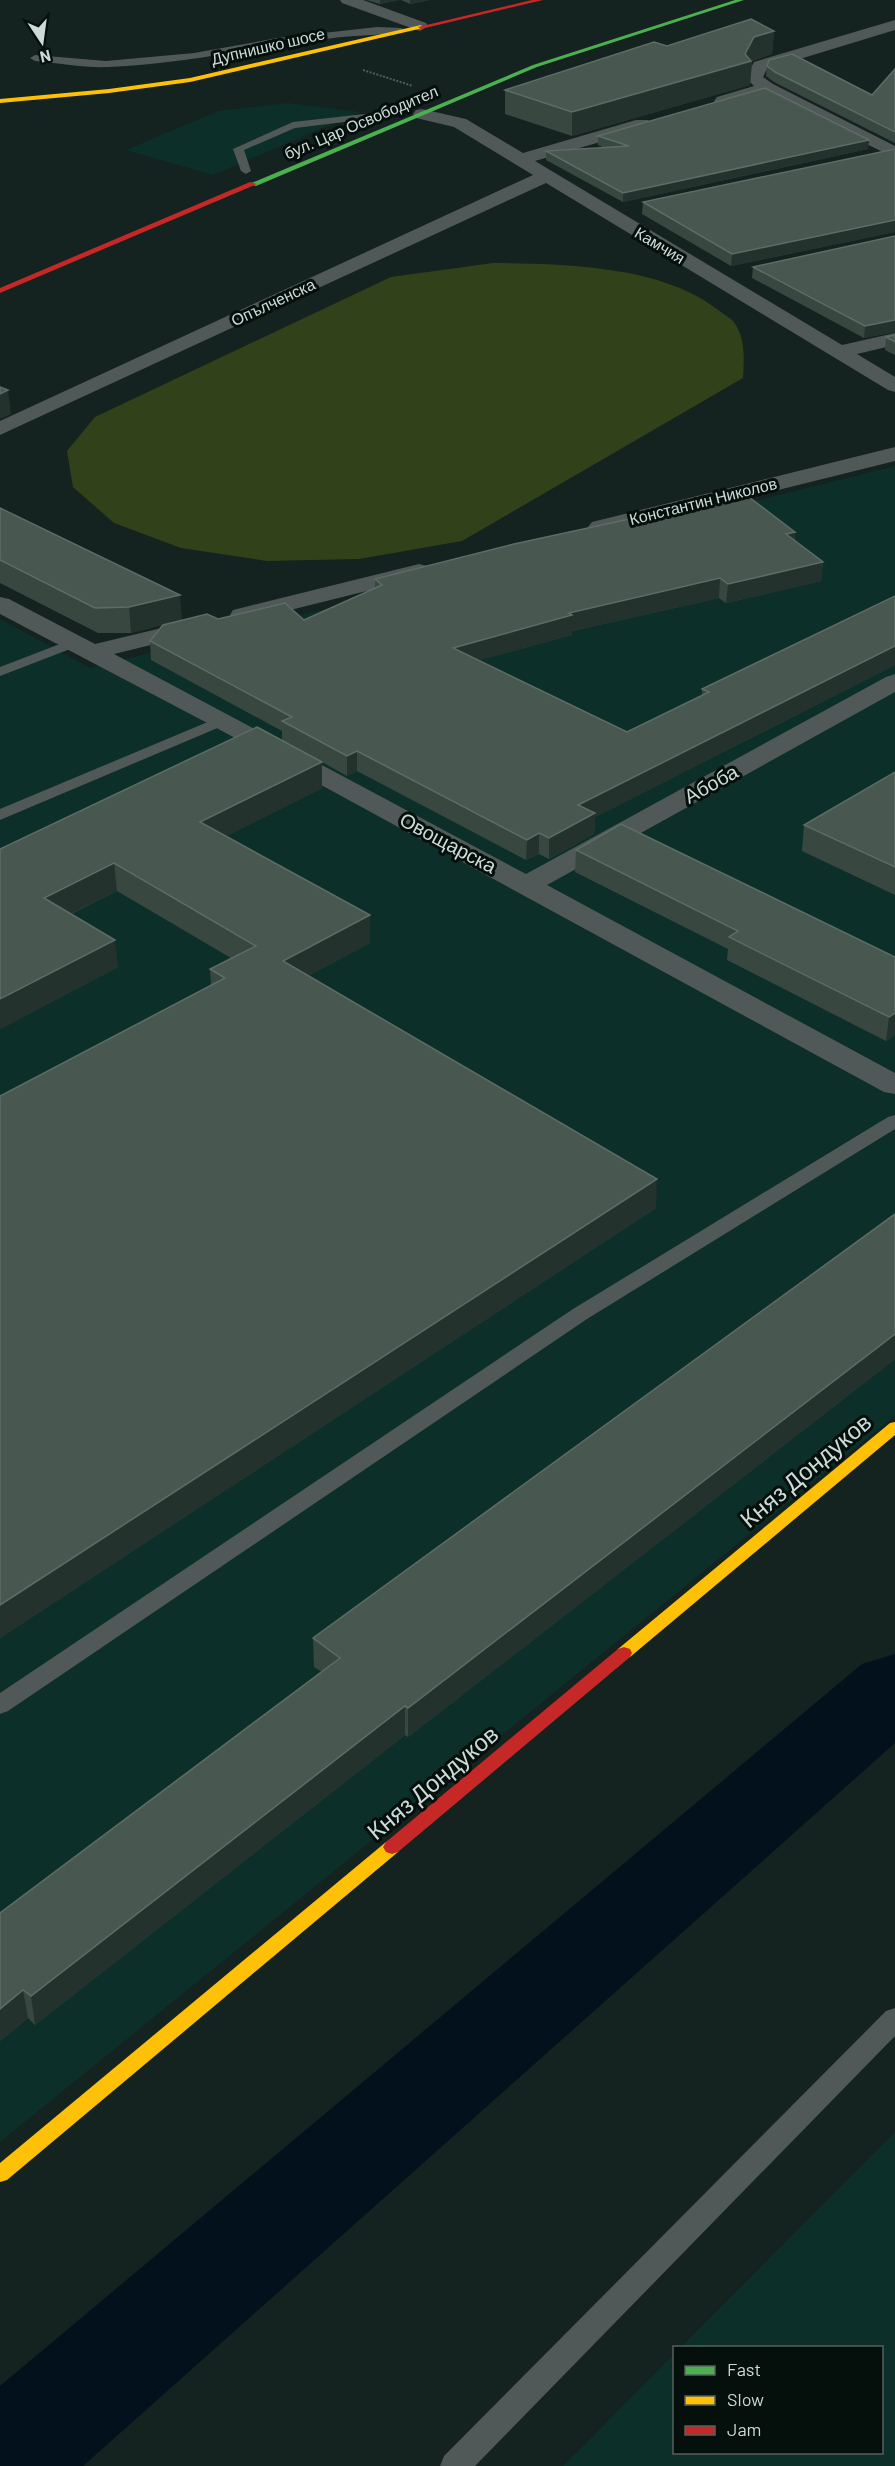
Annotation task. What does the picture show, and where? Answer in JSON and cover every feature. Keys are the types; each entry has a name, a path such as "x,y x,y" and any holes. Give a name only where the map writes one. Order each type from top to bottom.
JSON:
{"main road":[{"name":"Дупнишко шосе","path":"0,101 128,90 216,76 420,26 540,0"},
{"name":"бул. Цар Освободител","path":"439,91 514,60 702,0"},
{"name":"бул. Цар Освободител","path":"0,291 535,66 741,0"},
{"name":"бул. Цар Освободител","path":"330,136 388,112"},
{"name":"Княз Дондуков","path":"0,2174 895,1427"}],"street":[{"path":"348,0 420,26"},
{"path":"895,25 760,66 754,78 767,88 895,152"},
{"path":"710,104 767,88"},
{"name":"Камчия","path":"422,114 460,123 895,386"},
{"path":"519,160 654,121"},
{"path":"871,158 895,152"},
{"name":"Опълченска","path":"0,429 545,176"},
{"path":"608,213 631,208"},
{"path":"716,278 738,273"},
{"path":"839,352 895,339"},
{"name":"Константин Николов","path":"574,533 895,454"},
{"path":"82,648 436,567"},
{"name":"Овощарска","path":"0,604 222,721 895,1085"},
{"name":"Абоба","path":"527,885 895,682"}],"lane":[{"path":"35,58 106,64 194,56 278,41 377,30 401,31"},
{"path":"246,171 238,148 293,125 388,112"},
{"path":"0,672 82,648"},
{"path":"0,815 222,721"},
{"path":"0,1705 580,1314 895,1121"},
{"path":"455,2466 895,2019"}],"path":[{"path":"315,53 416,87 410,97 388,106 388,112"}],"shaded area":[{"path":"288,103 360,112 213,175 126,150 218,111"},
{"path":"895,466 895,1416 0,2142 0,619 90,668"},
{"path":"895,2132 895,2466 563,2466 673,2355 673,2454 883,2454 883,2346 682,2346"}],"green space":[{"path":"493,263 549,264 608,270 637,275 691,293 729,317 737,327 743,348 743,378 462,541 359,559 267,561 181,548 114,523 73,487 67,451 95,417 391,277"}],"building":[{"path":"751,19 774,31 754,37 745,54 751,61 572,112 505,90 654,42 667,46"},
{"path":"792,54 872,95 895,69 895,132 767,66 769,60"},
{"path":"765,88 869,140 623,193 546,151 629,146 598,136"},
{"path":"895,149 895,220 732,254 643,202"},
{"path":"895,236 895,320 865,326 753,267"},
{"path":"895,335 895,342 886,337"},
{"path":"0,387 8,390 0,394"},
{"path":"745,494 795,532 786,534 823,562 728,584 720,578 569,613 572,615 453,648 627,732 709,692 702,689 895,596 895,646 578,805 595,813 549,838 539,833 527,840 357,751 347,756 282,721 292,717 150,641 163,625 207,614 218,619 285,603 304,620 382,585 375,579 514,544"},
{"path":"0,508 180,595 129,607 95,608 0,560"},
{"path":"257,727 322,762 200,822 370,915 283,961 657,1179 0,1605 0,1096 225,978 210,969 256,946 114,863 44,898 115,940 0,999 0,849"},
{"path":"895,772 895,867 804,825"},
{"path":"621,824 895,957 895,1013 889,1017 729,937 738,931 576,850"},
{"path":"895,1214 895,1334 408,1708 405,1706 31,1996 23,1990 0,2009 0,1913 340,1658 313,1638"}],"waterway":[{"path":"0,2462 895,1689"}],"traffic: fast":[{"path":"253,184 535,66 741,0"}],"traffic: slow":[{"path":"0,101 109,91 190,80 421,27"},
{"path":"624,1653 895,1427"},
{"path":"0,2174 392,1847"}],"traffic: jam":[{"path":"421,27 540,0"},
{"path":"0,291 253,184"},
{"path":"392,1847 624,1653"}]}
